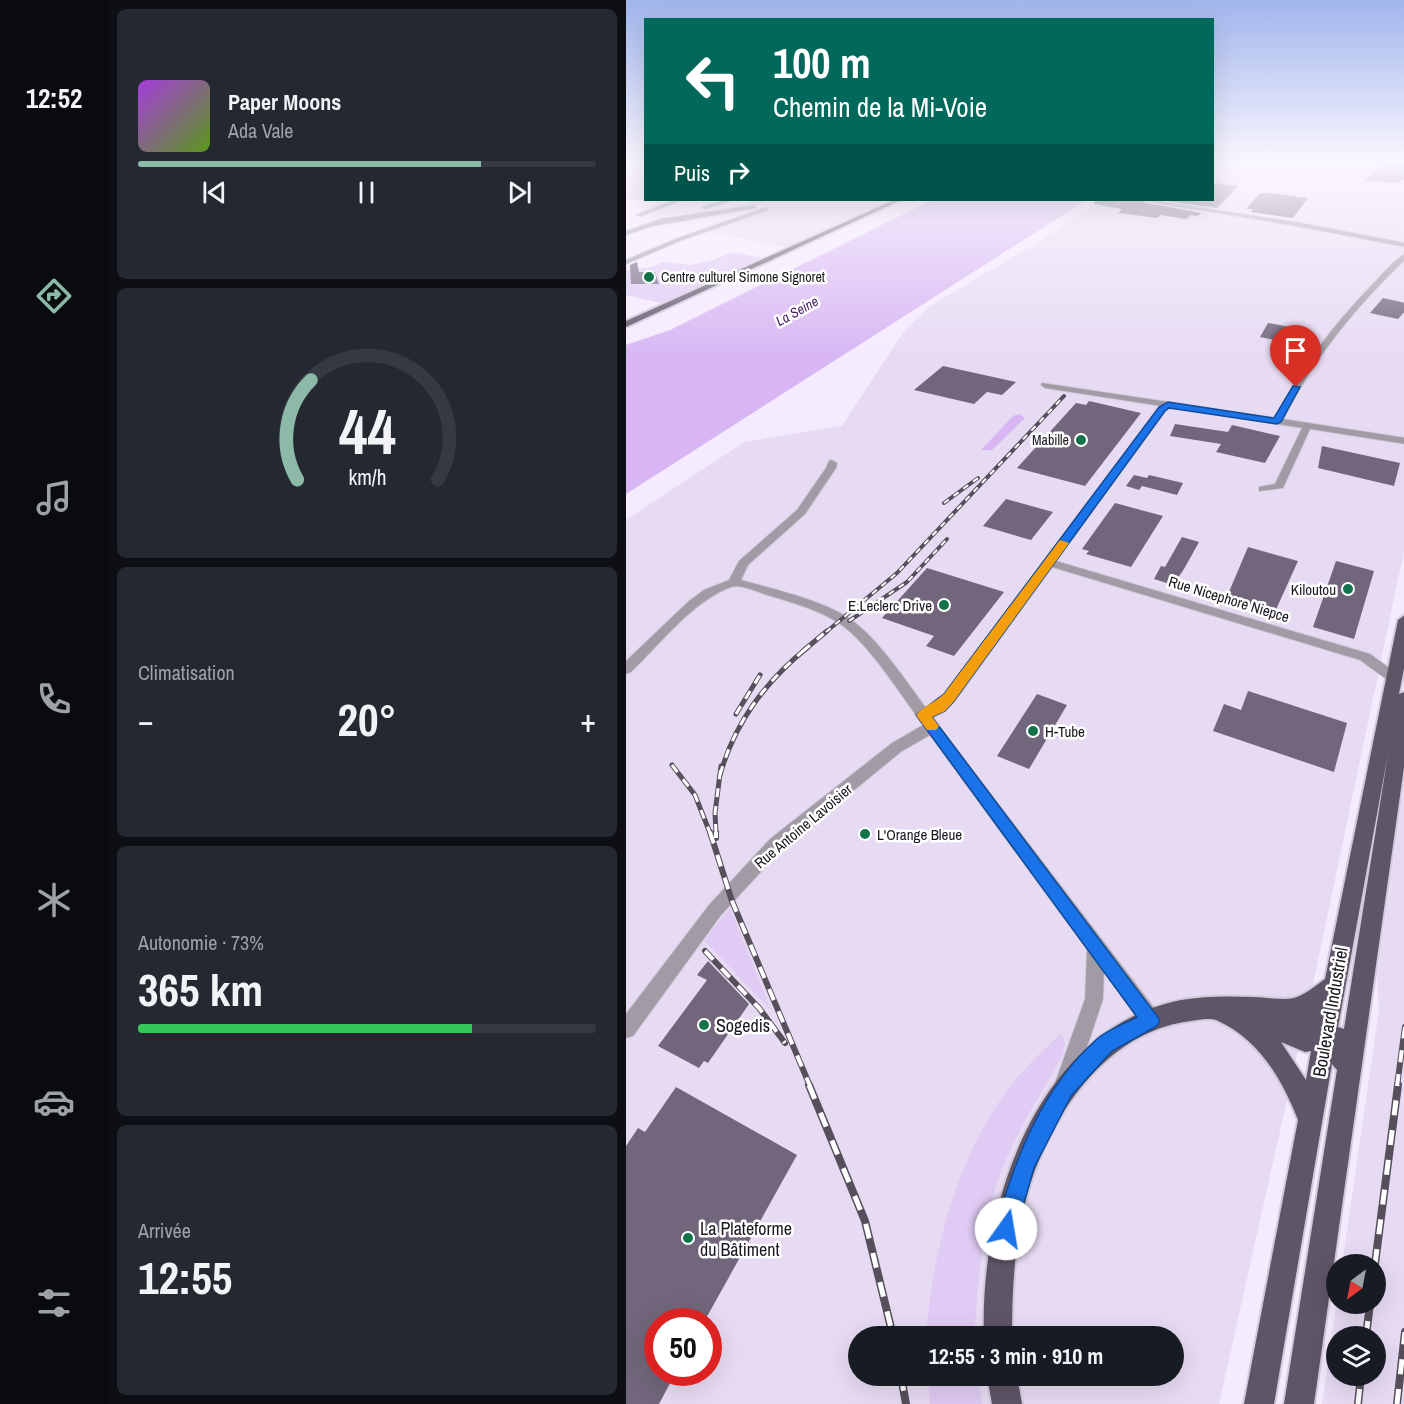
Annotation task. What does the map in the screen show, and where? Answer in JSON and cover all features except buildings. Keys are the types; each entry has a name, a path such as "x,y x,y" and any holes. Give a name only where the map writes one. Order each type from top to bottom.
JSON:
{"main road":[{"path":"626,324 836,229"},
{"name":"Boulevard Industriel","path":"1259,1404 1404,620"},
{"name":"Boulevard Industriel","path":"1298,1404 1404,698"},
{"path":"998,1326 997,1295 1001,1251 1024,1165 1064,1089 1105,1045 1151,1020 1175,1012 1294,1010 1314,1001 1335,985"},
{"path":"1294,1010 1326,1039 1348,1064"},
{"path":"1224,1012 1265,1024 1305,1040 1353,1036"},
{"path":"1224,1012 1268,1043 1284,1061 1295,1078 1310,1119"},
{"path":"1004,1386 1007,1404"}],"street":[{"path":"626,262 710,229"},
{"path":"1322,229 1404,245"},
{"path":"1277,422 1307,368 1334,329 1404,256"},
{"path":"1045,385 1404,441"},
{"name":"Rue Antoine Lavoisier","path":"626,1029 715,910 768,853 928,721 949,698 1162,409 1168,405"},
{"path":"1263,489 1279,486 1307,426"},
{"path":"734,582 743,563 806,506 832,463"},
{"name":"Rue Nicephore Niepce","path":"1049,562 1365,657 1394,678"},
{"path":"626,669 694,603 708,593 734,582 752,585 830,613 857,630 928,721 1151,1020"},
{"path":"1064,1089 1094,999 1096,947"}],"shaded area":[{"path":"712,229 828,229 786,247 705,231"},
{"path":"1058,229 1404,229 1404,551 1315,975 1219,1404 626,1404 626,520 744,442 842,426 904,331 930,306"},
{"path":"733,252 762,258 661,303 626,295 626,270 652,267 662,262 691,265"},
{"path":"1404,784 1404,1404 1322,1404 1326,1376 1326,1386 1386,1386 1386,1326 1333,1326 1335,1314 1386,1314 1386,1254 1343,1254 1379,1010 1377,976"},
{"path":"730,908 771,1010 704,940"},
{"path":"1061,1033 1065,1042 1063,1054 1018,1135 996,1186 984,1242 975,1326 927,1326 942,1236 963,1171 993,1111 1030,1063"},
{"path":"929,1386 979,1386 982,1404 930,1404"}],"water":[{"name":"La Seine","path":"875,229 1041,229 626,494 626,345 670,330"},
{"path":"1019,414 1025,418 992,450 981,450 1013,416"}],"railway":[{"path":"826,632 897,573 1064,396"},
{"path":"944,503 978,478"},
{"path":"849,621 907,582 947,539"},
{"path":"803,651 827,631"},
{"path":"720,775 743,720 778,674 808,647"},
{"path":"736,714 760,675"},
{"path":"672,765 695,795 710,833"},
{"path":"716,833 715,813 721,766"},
{"path":"710,832 732,901 810,1086"},
{"path":"716,833 716,838"},
{"path":"705,951 759,1008 785,1043"},
{"path":"1397,1086 1405,1027"},
{"path":"809,1085 865,1221 891,1326"},
{"path":"1376,1254 1398,1085"},
{"path":"1367,1326 1369,1314"},
{"path":"1397,1404 1405,1332"},
{"path":"903,1386 906,1404"},
{"path":"1358,1404 1360,1386"}],"slow traffic":[{"path":"932,726 923,715 940,707 949,698 1063,543"}],"place":[{"name":"Centre culturel Simone Signoret","path":"649,277"},
{"name":"Mabille","path":"1081,440"},
{"name":"Kiloutou","path":"1348,589"},
{"name":"E.Leclerc Drive","path":"944,605"},
{"name":"H-Tube","path":"1033,731"},
{"name":"L'Orange Bleue","path":"865,834"},
{"name":"Sogedis","path":"704,1025"},
{"name":"La Plateforme du Bâtiment","path":"688,1238"}],"route":[{"path":"1006,1229 1024,1165 1064,1089 1082,1066 1105,1045 1151,1020 923,715 940,707 949,698 1162,409 1168,405 1277,422 1296,387"}]}
